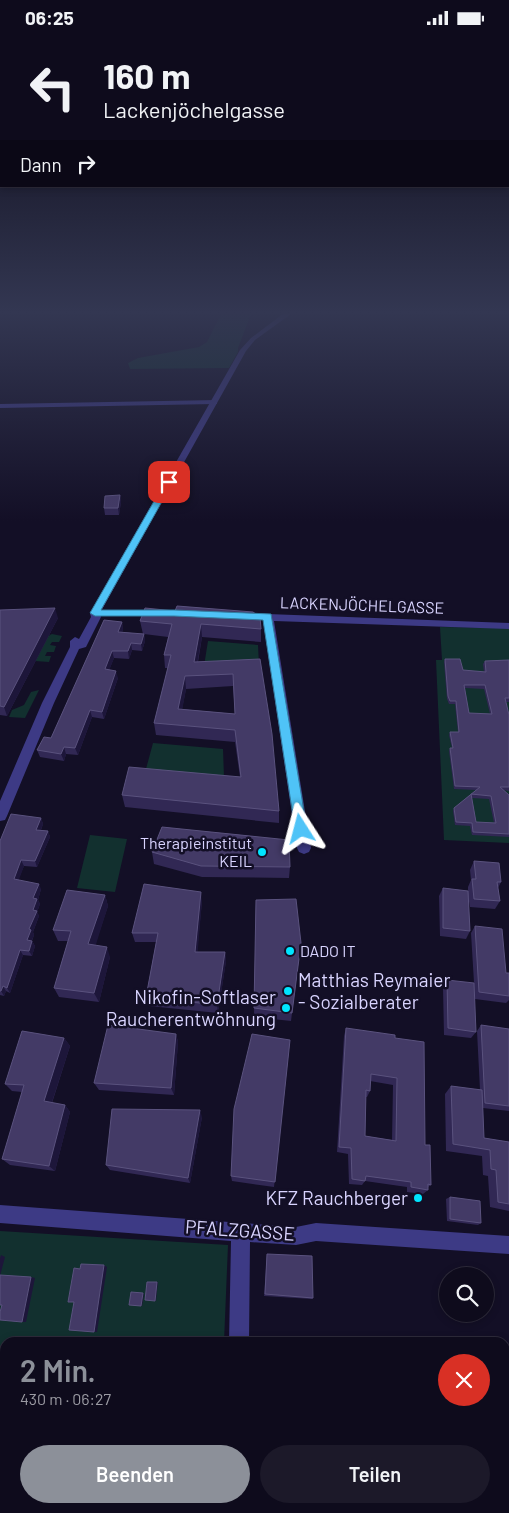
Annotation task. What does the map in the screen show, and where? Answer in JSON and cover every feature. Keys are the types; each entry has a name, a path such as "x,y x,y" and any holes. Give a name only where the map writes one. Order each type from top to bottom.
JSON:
{"street":[{"path":"0,817 48,703 75,647 82,644 96,617 95,613 225,383"},
{"path":"0,406 214,402"},
{"path":"95,613 174,613"},
{"name":"LACKENJÖCHELGASSE","path":"229,615 509,626"},
{"path":"268,617 304,848"},
{"name":"PFALZGASSE","path":"0,1214 296,1236 316,1232 509,1245"},
{"path":"239,1337 241,1231"}],"green space":[{"path":"440,627 509,628 509,843 444,840 436,660 442,660"},
{"path":"52,634 62,636 59,642 52,642 50,645 56,646 54,652 47,652 45,656 51,656 49,662 35,661 48,636"},
{"path":"208,641 258,645 259,665 204,666"},
{"path":"39,690 25,718 9,717 12,710 24,705 31,692"},
{"path":"153,743 223,749 224,777 146,769"},
{"path":"90,835 127,839 115,892 77,888"},
{"path":"0,1231 228,1245 224,1337 0,1337"}],"building":[{"path":"120,495 118,508 104,508 105,496"},
{"path":"177,606 253,612 260,617 261,629 201,624 194,662 260,659 272,734 279,811 122,795 129,767 241,777 235,730 154,723 171,655 164,655 172,624 140,621 145,608 175,611","holes":["233,674 235,714 178,709 185,676"]},
{"path":"55,608 4,707 0,706 0,610"},
{"path":"104,620 122,622 118,632 144,634 141,644 131,643 128,651 112,651 105,669 116,671 102,712 90,710 75,748 64,747 61,754 37,750 44,737 51,738"},
{"path":"445,659 460,659 463,670 486,672 485,661 509,660 509,698 505,698 509,715 509,787 500,787 509,795 509,834 473,832 472,823 456,822 454,808 471,794 480,787 455,786 450,748 453,748 450,732 459,732 456,701 450,701","holes":["464,685 485,685 492,714 469,713","471,794 491,796 496,823 476,822"]},
{"path":"11,814 41,818 36,830 48,831 35,861 21,860 14,879 39,884 33,898 37,899 33,910 37,911 29,929 31,930 27,940 32,941 29,951 20,950 7,988 3,986 0,991 0,841"},
{"path":"162,827 289,840 290,867 201,866 152,852"},
{"path":"474,861 499,863 501,882 497,882 500,901 474,899 472,879 476,879"},
{"path":"144,884 201,892 195,952 225,952 217,1005 146,997 158,933 132,933"},
{"path":"443,888 468,891 470,931 443,928"},
{"path":"67,890 105,895 88,944 107,947 94,993 54,988 71,931 53,930"},
{"path":"296,899 301,943 292,1013 254,1008 256,900"},
{"path":"475,926 502,929 506,973 509,973 509,996 479,992"},
{"path":"447,980 474,983 476,1032 448,1028"},
{"path":"108,1025 176,1034 171,1088 94,1083"},
{"path":"481,1025 509,1029 509,1106 485,1103"},
{"path":"346,1028 395,1035 395,1038 424,1042 425,1145 430,1145 431,1185 428,1184 428,1190 411,1187 411,1182 366,1176 365,1181 352,1179 351,1148 339,1147","holes":["371,1074 397,1078 396,1141 365,1136 366,1090 370,1091"]},
{"path":"22,1031 64,1038 44,1101 65,1105 49,1166 2,1159 24,1085 5,1084"},
{"path":"252,1034 290,1040 275,1182 231,1176 234,1109"},
{"path":"451,1086 482,1090 484,1138 509,1142 509,1204 498,1202 496,1170 491,1169 490,1150 453,1144"},
{"path":"112,1109 200,1110 188,1178 106,1165"},
{"path":"450,1197 480,1201 481,1223 450,1219"},
{"path":"267,1254 312,1256 313,1298 265,1294"},
{"path":"81,1264 104,1265 94,1332 69,1330 74,1302 68,1302 74,1268 80,1269"},
{"path":"0,1275 31,1277 22,1322 0,1320 2,1305 0,1305"},
{"path":"147,1282 157,1282 155,1301 145,1300"},
{"path":"131,1292 143,1293 141,1306 129,1305"}],"place":[{"name":"Therapieinstitut KEIL","path":"262,852"},
{"name":"DADO IT","path":"290,951"},
{"name":"Matthias Reymaier - Sozialberater","path":"288,991"},
{"name":"Nikofin-Softlaser Raucherentwöhnung","path":"286,1008"},
{"name":"KFZ Rauchberger","path":"418,1198"}],"route":[{"path":"169,482 95,613 174,613 268,617 301,829"}]}
